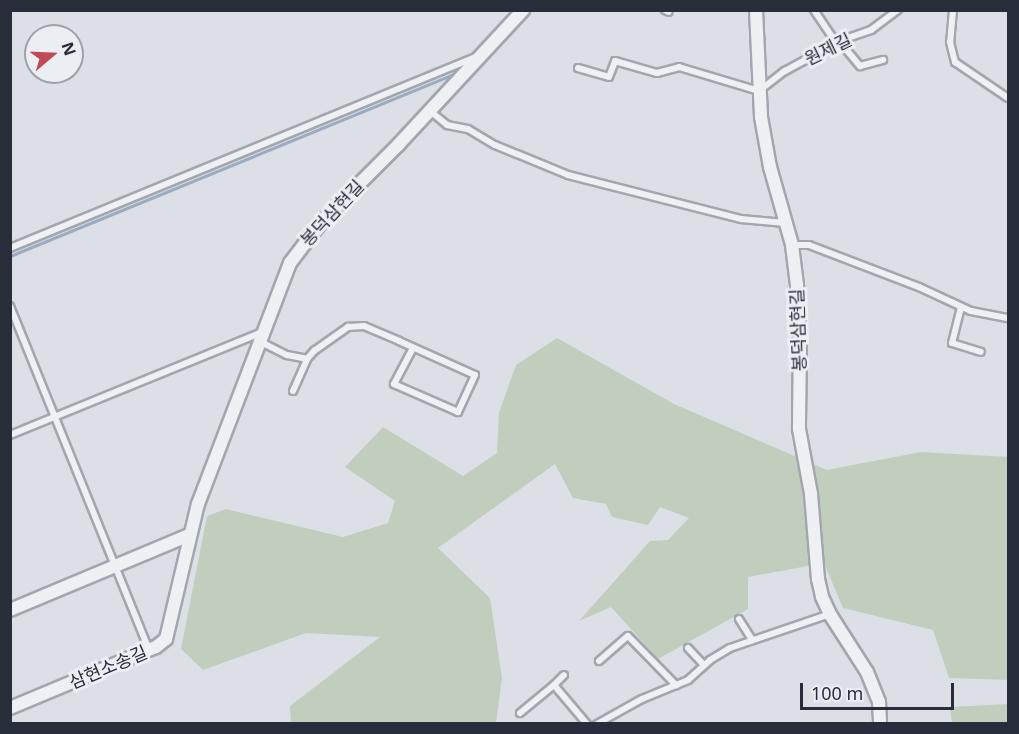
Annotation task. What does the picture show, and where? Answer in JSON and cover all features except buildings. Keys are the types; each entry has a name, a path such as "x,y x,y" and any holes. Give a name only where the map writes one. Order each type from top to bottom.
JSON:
{"street":[{"name":"봉덕삼현길","path":"189,532 290,263 304,242 523,10"},
{"name":"봉덕삼현길","path":"756,10 759,91 765,146 792,245 800,341 799,429 812,494 818,579 822,597 830,614 867,672 879,702 880,723"},
{"path":"10,610 116,566 189,532"},
{"name":"삼현소송길","path":"10,708 149,650 166,639 174,613 189,532"}],"lane":[{"path":"814,10 837,42 860,66 883,60"},
{"name":"원제길","path":"759,91 784,71 837,42 871,30 898,10"},
{"path":"953,10 950,42 955,62 1008,98"},
{"path":"10,249 482,54"},
{"path":"578,68 609,77 615,61 657,73 679,67 759,91"},
{"path":"430,111 447,125 468,129 495,145 568,175 741,219 787,223"},
{"path":"792,245 809,245 961,307 1008,318"},
{"path":"10,306 149,650"},
{"path":"961,307 952,343 981,352"},
{"path":"292,391 307,359 314,351 348,327 364,326 475,375 458,412 394,384 413,348"},
{"path":"10,435 263,336 286,355 307,359"},
{"path":"597,723 619,710 688,680 704,665 730,648 830,614"},
{"path":"739,619 752,640"},
{"path":"599,661 628,636 676,685"},
{"path":"688,648 704,665"},
{"path":"520,713 564,675"},
{"path":"554,685 586,723"}],"green space":[{"path":"557,338 674,404 827,470 921,452 1008,457 1008,680 949,678 933,630 843,608 824,563 748,577 748,609 658,659 611,607 579,621 650,541 668,540 689,518 660,507 648,525 612,517 606,504 573,498 555,464 438,548 490,598 502,678 496,723 291,723 290,706 380,637 306,633 203,670 181,649 207,516 226,509 343,537 388,523 395,501 345,467 383,427 463,476 497,453 499,413 516,365"},
{"path":"1008,704 1008,723 952,723 950,707"}],"waterway":[{"path":"10,256 454,74"}]}
